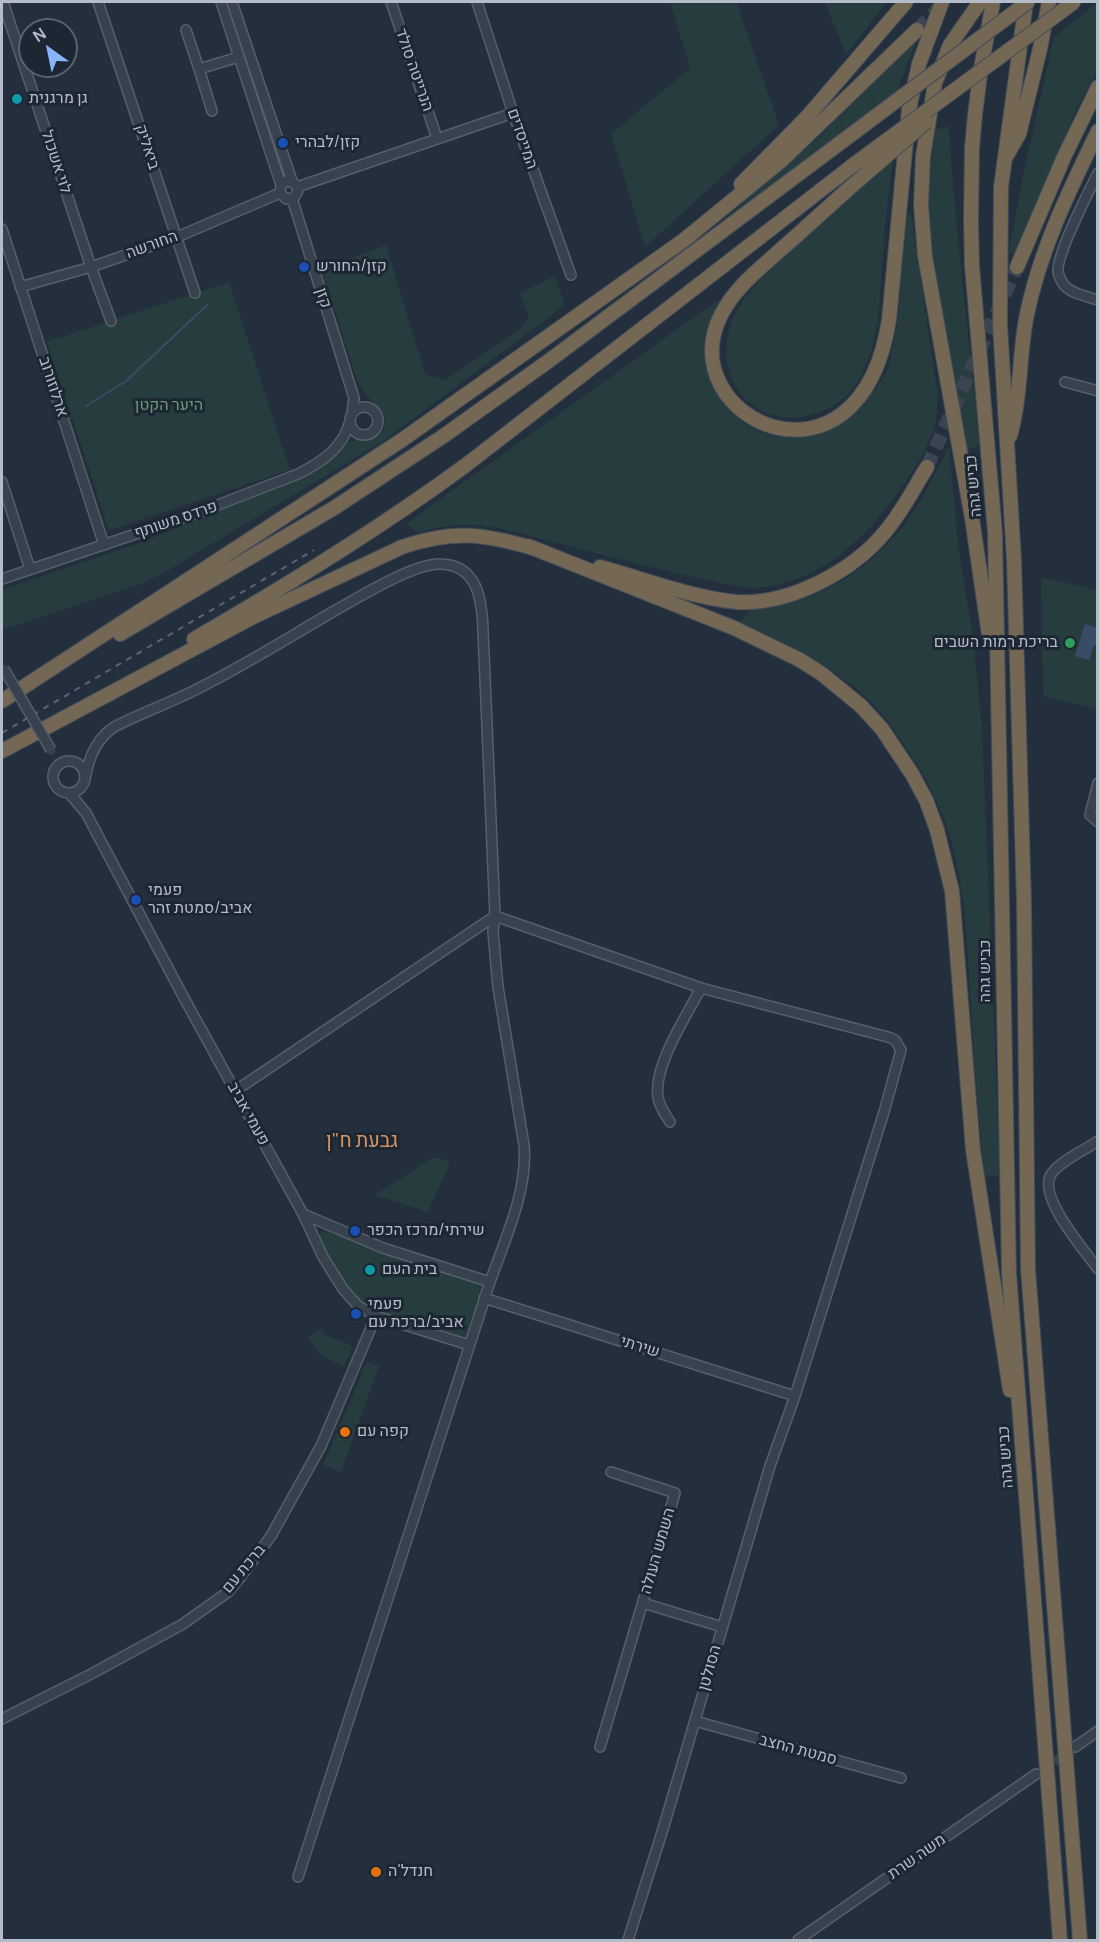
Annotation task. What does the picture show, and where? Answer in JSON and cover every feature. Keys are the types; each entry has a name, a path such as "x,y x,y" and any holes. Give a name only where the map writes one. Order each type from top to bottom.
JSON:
{"highway":[{"path":"635,275 764,163 807,117 906,2"},
{"path":"942,2 919,64 909,109 903,158 890,320 884,351 878,367 864,393 854,404 829,423 805,430 791,430 768,426 748,416 730,399 718,378 713,346 716,326 727,303 747,280 846,191 1017,44"},
{"path":"980,2 950,45 935,83 923,156 921,205 925,256 986,609 999,742"},
{"name":"כביש גהה","path":"993,2 980,74 974,126 972,266 995,533 1009,1273 1060,1941"},
{"path":"2,701 250,559 334,508 442,437 550,360 1027,2"},
{"path":"1027,2 1001,187 1000,325 1015,571 1023,885 1028,1269 1080,1941"},
{"path":"1004,161 1019,134 1049,2"},
{"path":"2,751 271,594 360,540 416,502 852,166 1074,2"},
{"path":"2,701 402,440 635,275 755,183 917,30"},
{"path":"1017,267 1064,157 1098,87"},
{"path":"1008,447 1017,413 1023,339 1038,270 1059,214 1098,131"},
{"path":"2,751 253,617 402,547 426,539 454,535 482,535 715,598 738,602 778,598 829,577 868,550 886,532 927,466"},
{"path":"528,546 734,628 800,660 830,680 861,706 882,729 926,800 937,830 952,891 973,1150 1025,1489"}],"street":[{"name":"לוי אשכול","path":"3,2 111,321"},
{"name":"ביאליק","path":"98,2 195,293"},
{"path":"221,2 280,189 286,199 292,198 298,192 232,2"},
{"name":"הנרייטה סולד","path":"391,2 437,138"},
{"name":"המייסדים","path":"477,2 513,113 571,275"},
{"path":"186,30 212,111"},
{"path":"199,69 239,57"},
{"path":"280,189 286,181 295,184 513,113"},
{"path":"1098,173 1074,222 1058,272 1065,286 1074,293 1098,300"},
{"name":"החורשה","path":"20,287 91,267 177,237 280,189"},
{"name":"קזן","path":"292,198 354,398 351,418"},
{"name":"ארלוזורוב","path":"2,229 104,545"},
{"path":"1065,382 1098,392"},
{"path":"354,398 374,412 377,424 369,434 360,435 352,429 351,418 358,409 366,408"},
{"name":"פרדס משותף","path":"342,442 351,418"},
{"name":"פרדס משותף","path":"2,579 189,516 298,474 322,460 342,442 360,435"},
{"path":"2,482 30,569"},
{"path":"2,666 51,750 55,769 53,779 56,786 69,793 76,792 83,783 94,749 104,734 114,727 199,688 374,588 426,566 438,564 453,566 463,571 478,588 482,602 495,916 493,932 498,987 525,1169 512,1218 484,1298 297,1877"},
{"path":"55,769 94,749"},
{"path":"51,750 63,760 82,769 83,783"},
{"name":"פעמי אביב","path":"83,783 81,796 86,813 303,1214 323,1257 343,1289 358,1305 376,1316 470,1345"},
{"path":"1098,783 1090,815 1098,822"},
{"name":"פעמי אביב","path":"69,793 86,813"},
{"path":"495,916 701,988 662,1064 657,1080 658,1098 670,1122"},
{"path":"235,1091 495,916"},
{"name":"הסולטן","path":"628,1941 770,1466 795,1396 884,1112 901,1050 895,1040 888,1037 701,988"},
{"path":"1098,1141 1050,1174 1048,1184 1049,1196 1056,1211 1098,1269"},
{"path":"303,1214 383,1248 490,1282"},
{"name":"שירתי","path":"484,1298 795,1396"},
{"name":"ברכת עם","path":"2,1719 183,1624 228,1592 270,1536 321,1446 376,1316"},
{"name":"השמש העולה","path":"600,1747 675,1493 611,1472"},
{"name":"השמש העולה","path":"643,1603 722,1627"},
{"name":"סמטת החצב","path":"695,1721 901,1778"},
{"path":"1075,1747 1098,1731"},
{"name":"משה שרת","path":"798,1941 1036,1774"}],"green space":[{"path":"670,2 741,2 737,4 779,125 645,247 611,134 690,68"},
{"path":"825,2 886,2 846,55"},
{"path":"1097,3 1097,71 1076,110 1015,254 1009,252 1023,175 1054,37"},
{"path":"919,34 896,93 824,148 727,216 821,135"},
{"path":"949,126 979,445 967,450 945,331 930,232 927,189 931,131"},
{"path":"893,159 878,318 872,349 860,378 843,398 820,412 796,418 774,416 755,407 741,394 731,376 726,355 728,333 737,310 767,273"},
{"path":"911,214 938,397 935,424 926,449 887,507 856,542 828,563 813,572 781,584 748,587 678,573 495,528 466,525 435,528 418,533 407,523 718,300 709,326 706,353 715,388 724,403 736,416 749,426 783,437 808,436 836,423 869,396 888,368 900,297 900,218"},
{"path":"386,245 425,374 445,380 521,328 529,316 520,293 555,276 565,305 385,440 167,571 141,584 2,630 2,590 145,541 313,469 343,445 358,439 372,439 384,430 385,419 358,383 322,270"},
{"name":"היער הקטן","path":"229,282 290,470 109,530 47,342"},
{"path":"949,447 959,552 973,637 982,727 1000,1176 984,1177 966,926 955,854 939,807 909,752 886,719 868,699 824,665 740,623 751,609 796,601 818,593 857,571 875,556 906,522"},
{"name":"בריכת רמות השבים","path":"1041,577 1097,590 1097,709 1043,696"},
{"path":"432,1158 440,1158 450,1163 428,1212 375,1195"},
{"path":"325,1230 484,1285 466,1341 394,1318 357,1298 340,1278 319,1239 320,1233"},
{"path":"321,1328 325,1335 353,1346 344,1367 319,1354 308,1337"},
{"path":"367,1362 379,1366 341,1472 323,1465"}],"water":[{"path":"1085,624 1097,628 1097,645 1094,645 1089,660 1075,656"}],"waterway":[{"path":"86,406 126,381 207,305"}],"tunnel":[{"path":"917,30 940,7"},
{"path":"927,467 1017,267"},
{"path":"1043,1769 1069,1752"}],"railway":[{"path":"2,733 314,550"}],"place":[{"name":"גן מרגנית","path":"17,99"},
{"name":"קזן/לבהרי","path":"283,143"},
{"name":"קזן/החורש","path":"304,267"},
{"name":"בריכת רמות השבים","path":"1070,643"},
{"name":"פעמי אביב/סמטת זהר","path":"136,900"},
{"name":"שירתי/מרכז הכפר","path":"355,1231"},
{"name":"בית העם","path":"370,1270"},
{"name":"פעמי אביב/ברכת עם","path":"356,1314"},
{"name":"קפה עם","path":"345,1432"},
{"name":"חנדל'ה","path":"376,1872"}],"district":[{"name":"גבעת ח\"ן","path":"362,1141"}]}
